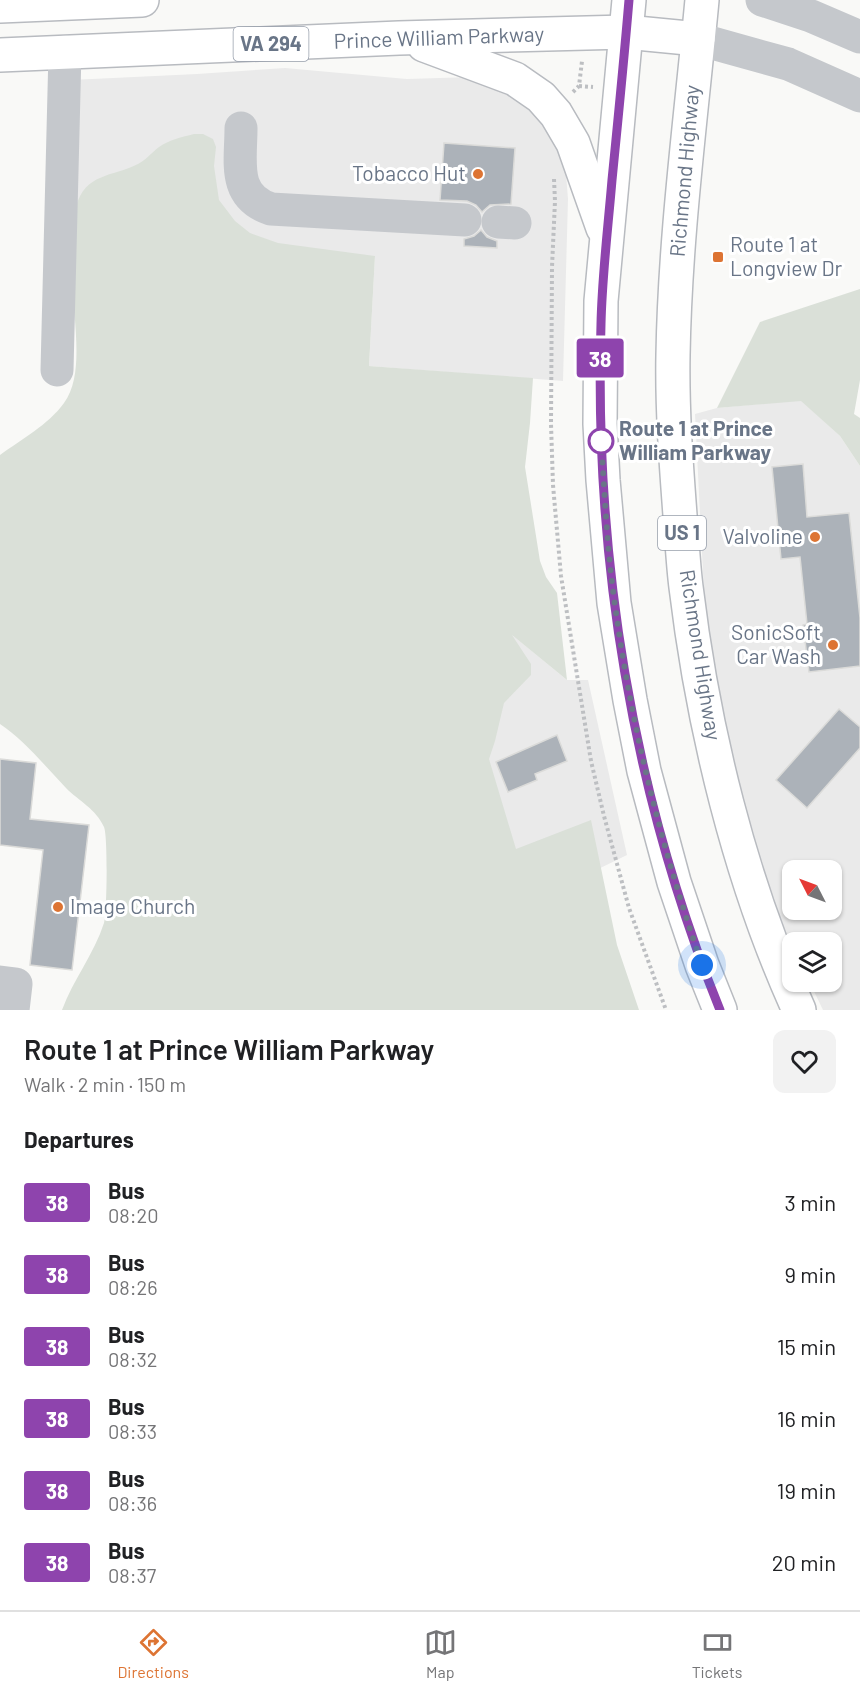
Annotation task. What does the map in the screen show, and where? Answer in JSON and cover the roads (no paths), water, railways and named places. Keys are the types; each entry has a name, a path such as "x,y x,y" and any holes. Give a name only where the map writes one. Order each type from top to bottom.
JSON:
{"main road":[{"path":"0,6 142,0"},
{"name":"Richmond Highway","path":"702,0 677,263 673,356 676,466 686,587 708,718 736,836 766,928 799,1010"},
{"path":"628,16 601,325 600,423 614,603 630,700 657,822 698,954 720,1010"},
{"name":"Prince William Parkway","path":"0,55 399,38 628,16 698,39"},
{"path":"399,38 434,48 515,79 541,97 556,114 573,143 607,239"}],"street":[{"path":"762,0 811,16 860,37"},
{"path":"698,39 860,85"},
{"path":"57,370 64,52"},
{"path":"800,69 860,96"},
{"path":"241,128 242,183 253,201 262,206 272,210 465,220"},
{"path":"0,982 16,984 13,1010"}],"place":[{"name":"Tobacco Hut","path":"478,174"},
{"name":"Route 1 at Longview Dr","path":"718,257"},
{"name":"Route 1 at Prince William Parkway","path":"601,441"},
{"name":"Valvoline","path":"815,537"},
{"name":"SonicSoft Car Wash","path":"833,645"},
{"name":"Image Church","path":"58,907"}]}
